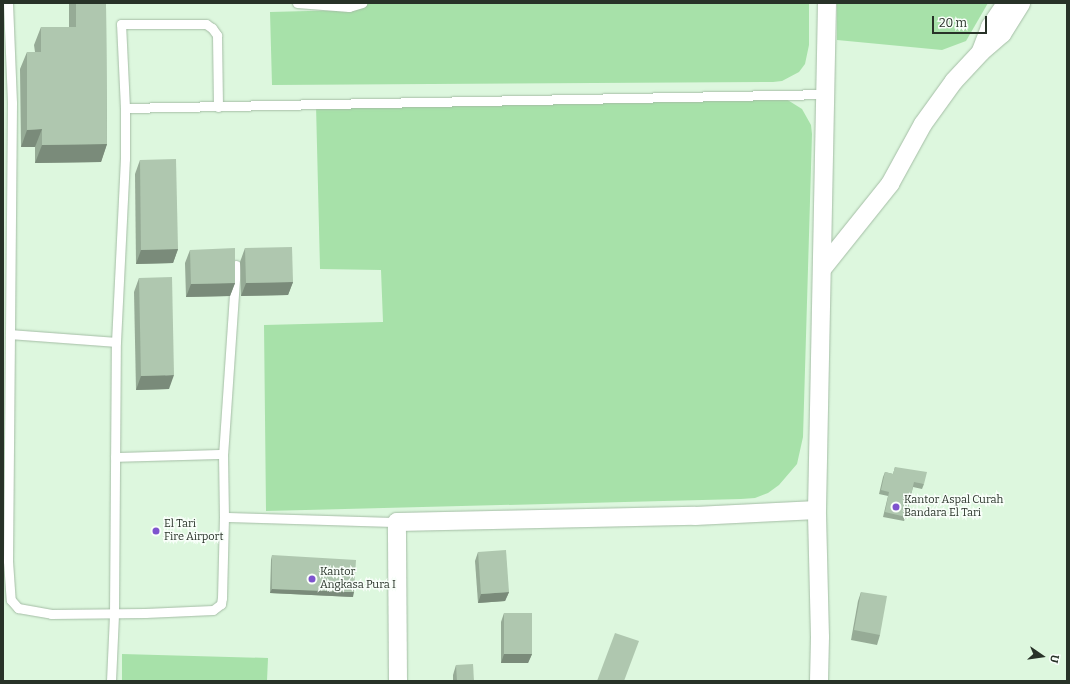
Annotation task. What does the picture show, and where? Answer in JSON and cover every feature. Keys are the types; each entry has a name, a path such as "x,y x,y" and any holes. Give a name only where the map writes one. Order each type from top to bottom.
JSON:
{"street":[{"path":"819,681 820,637 817,510 827,3"},
{"path":"981,52 990,27 1006,3"},
{"path":"822,269 890,184 923,124 954,81 981,52 1002,34 1021,3"},
{"path":"398,681 397,522 694,516 817,510"}],"lane":[{"path":"8,3 12,103 8,561 11,600 18,608 43,613 114,614 213,610 218,608 221,604 224,517 223,454 236,265"},
{"path":"297,3 349,7 362,3"},
{"path":"111,681 114,614 116,342 125,159 125,108 121,24 206,24 212,28 217,35 218,107"},
{"path":"125,108 826,94"},
{"path":"10,334 116,342"},
{"path":"115,457 223,454"},
{"path":"224,517 397,522"}],"green space":[{"path":"368,3 809,3 809,45 805,64 799,72 782,81 773,82 272,85 270,12 347,10 358,8"},
{"path":"837,3 988,3 966,41 942,50 837,40"},
{"path":"786,99 802,109 811,125 812,134 803,437 797,464 779,485 768,493 755,498 741,499 266,511 264,325 383,322 381,270 320,269 316,105"},
{"path":"122,654 268,658 267,681 122,681"}],"building":[{"path":"76,3 106,3 107,144 42,145 42,129 27,130 27,52 41,52 41,27 76,27"},
{"path":"176,159 178,249 141,250 140,160"},
{"path":"292,247 293,282 246,283 245,248"},
{"path":"235,248 235,283 191,284 190,250"},
{"path":"172,277 174,375 141,376 139,278"},
{"name":"Kantor Aspal Curah Bandara El Tari","path":"895,467 927,472 924,484 914,482 906,517 885,512 889,492 881,490 885,472 893,474"},
{"path":"506,550 509,592 481,594 478,552"},
{"name":"Kantor Angkasa Pura I","path":"272,555 356,560 354,592 272,589"},
{"path":"861,592 887,596 880,635 854,630"},
{"path":"504,613 532,613 532,654 504,654"},
{"path":"615,633 639,641 624,681 597,681"},
{"path":"473,664 474,681 457,681 456,665"}],"place":[{"name":"Kantor Aspal Curah Bandara El Tari","path":"896,507"},
{"name":"El Tari Fire Airport","path":"156,531"},
{"name":"Kantor Angkasa Pura I","path":"312,579"}]}
